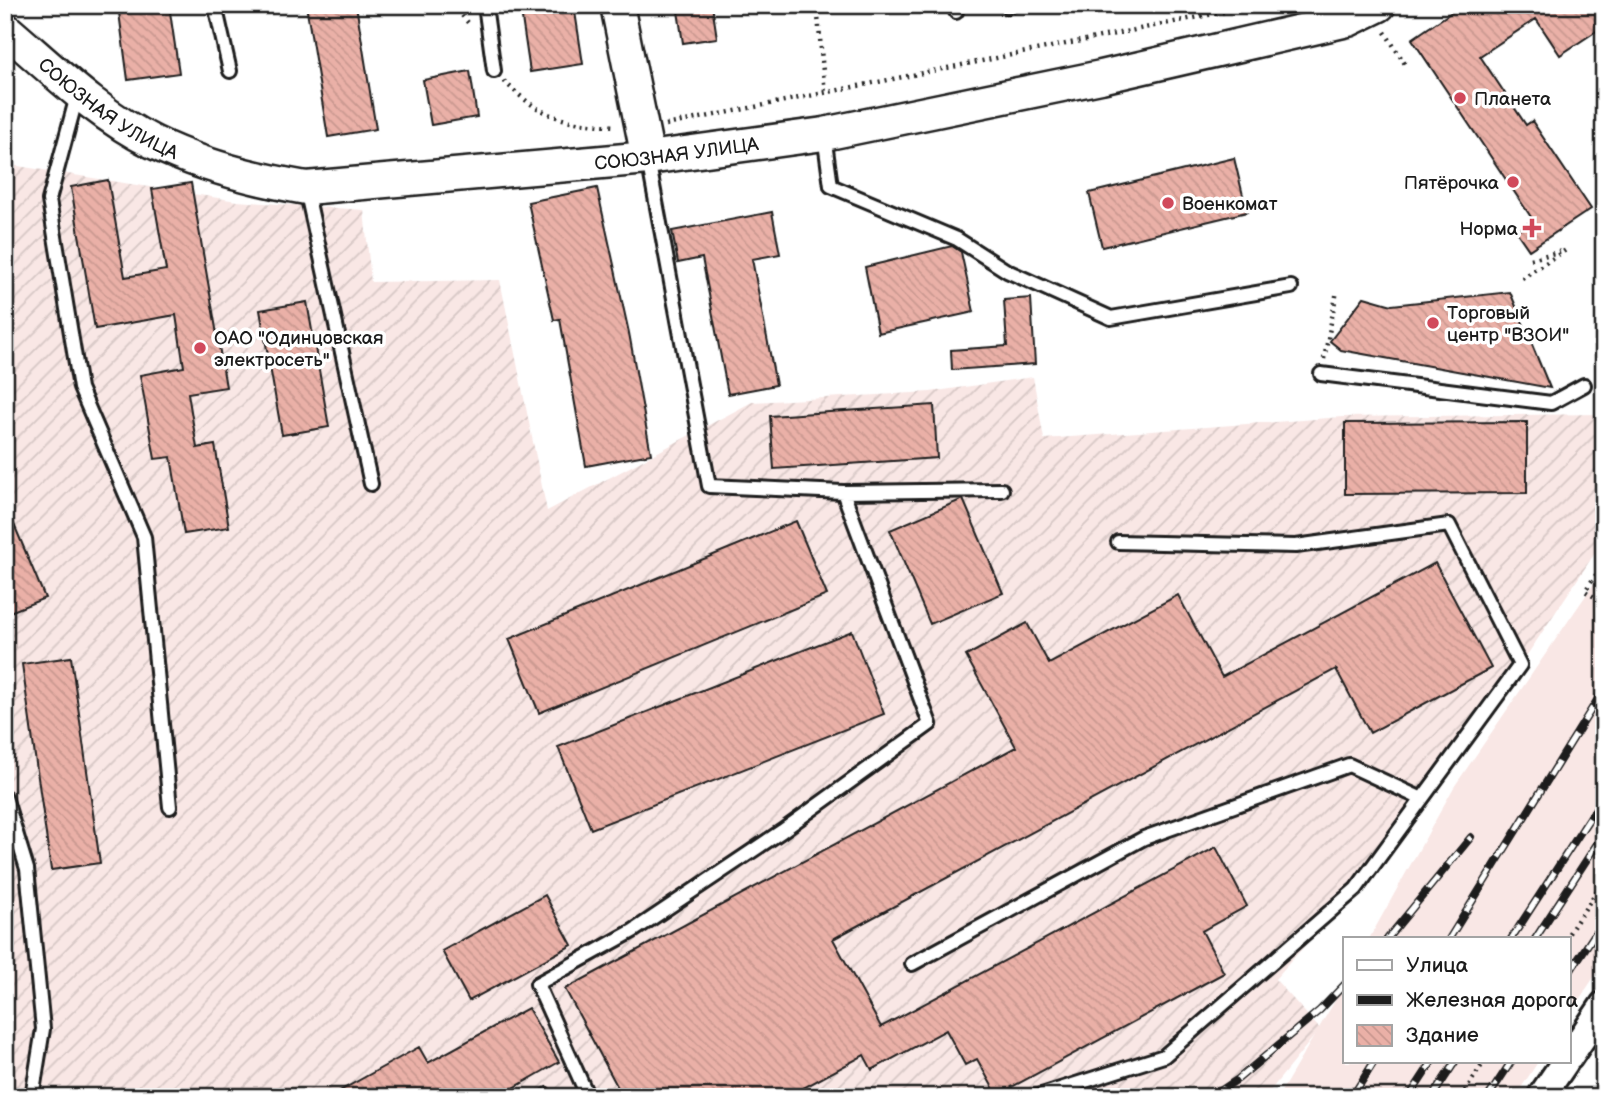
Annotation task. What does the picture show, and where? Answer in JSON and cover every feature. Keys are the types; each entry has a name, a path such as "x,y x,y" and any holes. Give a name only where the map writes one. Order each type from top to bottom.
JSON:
{"street":[{"path":"617,5 648,158"},
{"name":"СОЮЗНАЯ УЛИЦА","path":"5,29 79,92 152,142 212,167 258,180 306,188 648,158 824,134 1101,77 1375,12"},
{"path":"1570,1055 1604,1005"},
{"path":"1541,1097 1564,1064"}],"lane":[{"path":"215,5 230,71"},
{"path":"485,5 494,71"},
{"path":"1007,6 1012,5"},
{"path":"79,92 49,200 80,388 144,537 170,807"},
{"path":"824,134 831,186 957,239 1007,271 1111,318 1291,287"},
{"path":"648,158 709,486 843,492 1002,490"},
{"path":"306,188 371,484"},
{"path":"1321,374 1551,403 1584,385"},
{"path":"588,1097 537,984 633,931 782,831 930,724 843,492"},
{"path":"1035,1097 1164,1056 1356,889 1520,665 1448,525 1296,546 1118,542"},
{"path":"912,964 1144,838 1349,765 1422,799"},
{"path":"5,797 27,869 43,1029 32,1097"}],"path":[{"path":"817,5 825,94"},
{"path":"494,71 521,98 554,119 644,128 695,121 1258,5"},
{"path":"1375,12 1405,64"},
{"path":"1522,278 1566,250 1531,259"},
{"path":"1321,374 1337,291"},
{"path":"1604,564 1586,591 1604,602"},
{"path":"1566,937 1604,880"},
{"path":"1461,1097 1483,1064"}],"shaded area":[{"path":"5,164 237,201 364,210 371,282 500,280 547,511 752,402 930,392 1033,377 1044,439 1342,417 1604,414 1603,541 1503,691 1388,853 1275,979 1320,1029 1265,1097 5,1097"},
{"path":"1604,569 1604,962 1570,1013 1570,937 1370,937 1454,787"},
{"path":"1343,987 1343,1064 1537,1064 1515,1097 1278,1097"}],"building":[{"path":"118,5 169,5 179,73 128,80"},
{"path":"306,5 356,5 376,129 328,137"},
{"path":"520,5 574,5 583,64 530,72"},
{"path":"677,5 712,5 717,38 683,43"},
{"path":"1462,5 1604,5 1604,26 1560,55 1536,19 1480,56 1526,125 1532,121 1591,209 1529,250 1516,231 1533,220 1412,39"},
{"path":"470,71 477,117 431,125 423,80"},
{"name":"Военкомат","path":"1234,158 1247,212 1102,247 1089,193"},
{"name":"ОАО \"Одинцовская электросеть\"","path":"108,180 125,277 166,270 152,189 191,183 226,387 188,393 197,448 215,445 229,527 184,534 171,457 155,459 140,375 184,367 176,315 95,329 71,187"},
{"path":"597,188 629,333 651,454 586,466 560,319 554,320 528,202"},
{"path":"772,212 780,254 752,259 776,385 728,394 702,258 678,263 672,231"},
{"path":"952,246 961,252 974,312 878,333 865,267"},
{"name":"Торговый центр \"ВЗОИ\"","path":"1510,292 1550,388 1341,350 1330,341 1364,297 1392,305"},
{"path":"1031,298 1035,364 952,370 951,350 1007,346 1004,300"},
{"path":"307,302 329,427 282,435 260,310"},
{"path":"934,405 937,458 774,469 770,416"},
{"path":"1527,422 1527,493 1345,494 1345,423"},
{"path":"963,499 1003,593 930,624 890,530"},
{"path":"5,503 45,598 5,614"},
{"path":"796,521 827,595 539,713 509,639"},
{"path":"1435,563 1491,668 1370,733 1336,669 833,939 881,1027 1216,847 1247,906 1202,931 1224,973 997,1095 977,1059 965,1065 946,1030 872,1070 864,1055 787,1097 623,1097 565,989 1016,747 966,656 1027,623 1049,664 1178,595 1222,677"},
{"path":"852,631 884,714 591,829 558,747"},
{"path":"71,657 100,863 51,870 22,664"},
{"path":"545,895 572,945 469,1001 442,951"},
{"path":"528,1008 559,1062 498,1097 329,1097 419,1047 428,1063"}],"railway":[{"path":"1450,937 1604,689"},
{"path":"1512,937 1604,796"},
{"path":"1536,937 1604,833"},
{"path":"1389,937 1471,837"},
{"path":"1570,971 1604,920"},
{"path":"1211,1097 1238,1079 1320,1010 1343,986"},
{"path":"1352,1097 1373,1064"},
{"path":"1409,1097 1431,1064"},
{"path":"1432,1097 1454,1064"},
{"path":"1488,1097 1510,1064"},
{"path":"536,1097 547,1090"}],"place":[{"name":"Планета","path":"1460,98"},
{"name":"Пятёрочка","path":"1513,182"},
{"name":"Военкомат","path":"1168,203"},
{"name":"Норма","path":"1532,228"},
{"name":"Торговый центр \"ВЗОИ\"","path":"1433,323"},
{"name":"ОАО \"Одинцовская электросеть\"","path":"200,348"}]}
